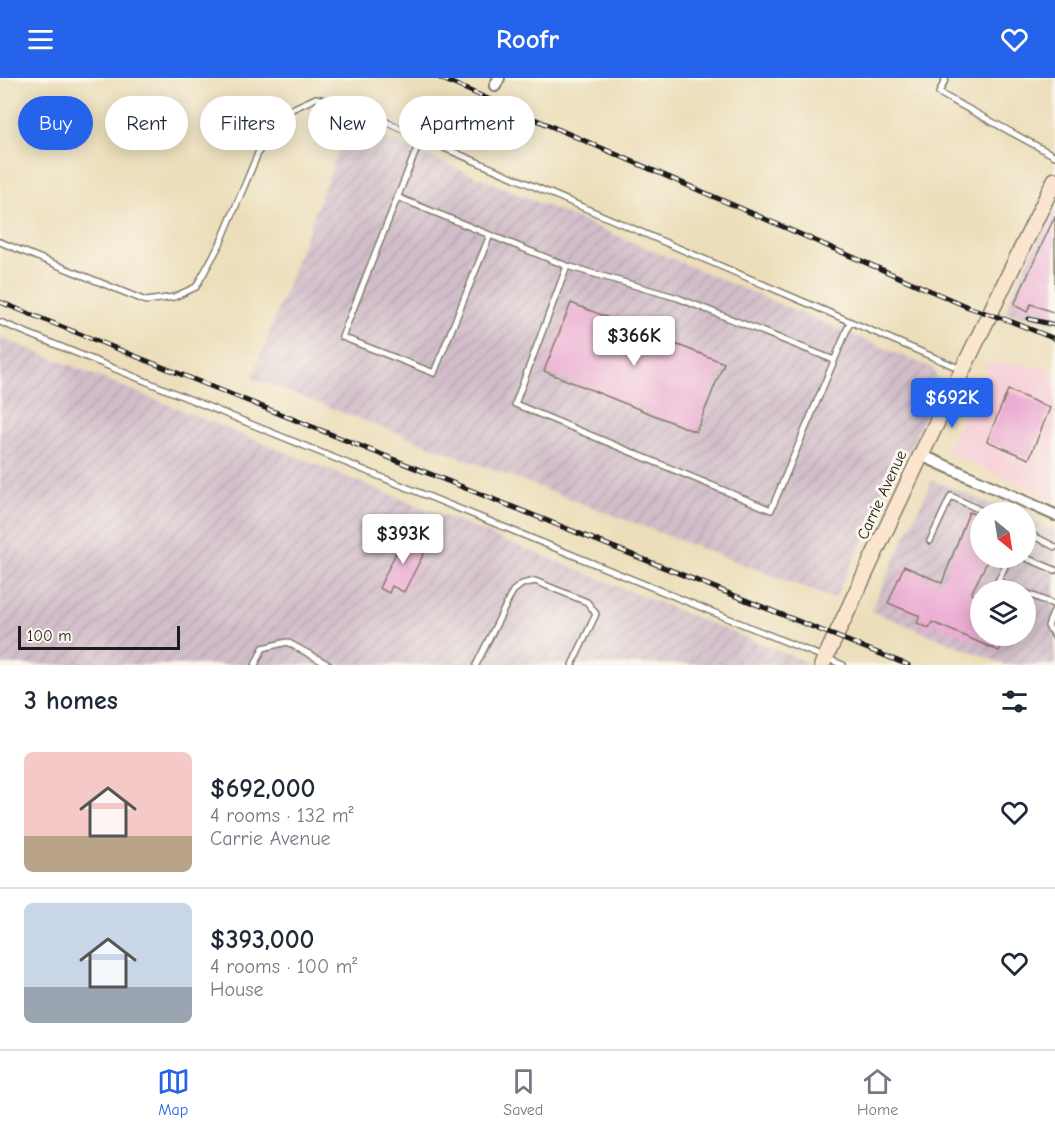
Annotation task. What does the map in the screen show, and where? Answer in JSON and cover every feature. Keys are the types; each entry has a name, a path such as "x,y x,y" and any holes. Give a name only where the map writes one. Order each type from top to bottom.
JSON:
{"street":[{"name":"Carrie Avenue","path":"824,661 962,369 1055,180"},
{"path":"921,455 1055,515"}],"lane":[{"path":"946,78 939,93 1055,156"},
{"path":"0,242 146,301 174,297 196,287 220,244 269,127 292,109 316,98 359,109 399,128"},
{"path":"416,150 342,337 434,373 490,235"},
{"path":"449,150 962,369"},
{"path":"397,197 567,266 678,298 834,360"},
{"path":"567,266 515,404 771,510 850,322"},
{"path":"0,322 824,661 843,665"},
{"path":"930,541 951,496 970,505"},
{"path":"1036,537 1055,547"},
{"path":"1036,562 1055,570"},
{"path":"476,665 513,591 522,584 535,581 587,602 596,614 572,665"},
{"path":"1036,598 1055,607 1048,626 1055,637"},
{"path":"255,665 263,648 287,642 329,665"}],"shaded area":[{"path":"387,139 399,144 399,150 413,150 932,368 939,379 940,387 834,599 252,378 339,150 387,150"},
{"path":"1055,206 1055,323 1006,312 1013,292"},
{"path":"0,337 811,664 0,665"},
{"path":"988,362 1018,364 1055,371 1055,500 946,452"},
{"path":"932,480 985,502 970,502 970,568 1036,568 1036,523 1055,532 1055,665 1006,665 871,611"}],"building":[{"path":"1055,216 1055,313 1031,304 1027,312 1014,305"},
{"path":"571,303 724,363 696,432 544,371"},
{"path":"1008,390 1050,408 1029,459 987,441"},
{"path":"969,512 970,568 984,568 978,580 970,580 970,638 932,622 929,628 917,623 920,616 888,603 904,566 942,583"},
{"path":"404,536 427,547 404,592 392,586 389,593 379,588"},
{"path":"987,646 1001,646 999,651"}],"railway":[{"path":"440,78 968,307 1055,339"},
{"path":"0,302 908,665"},
{"path":"1029,319 1055,325"}]}
